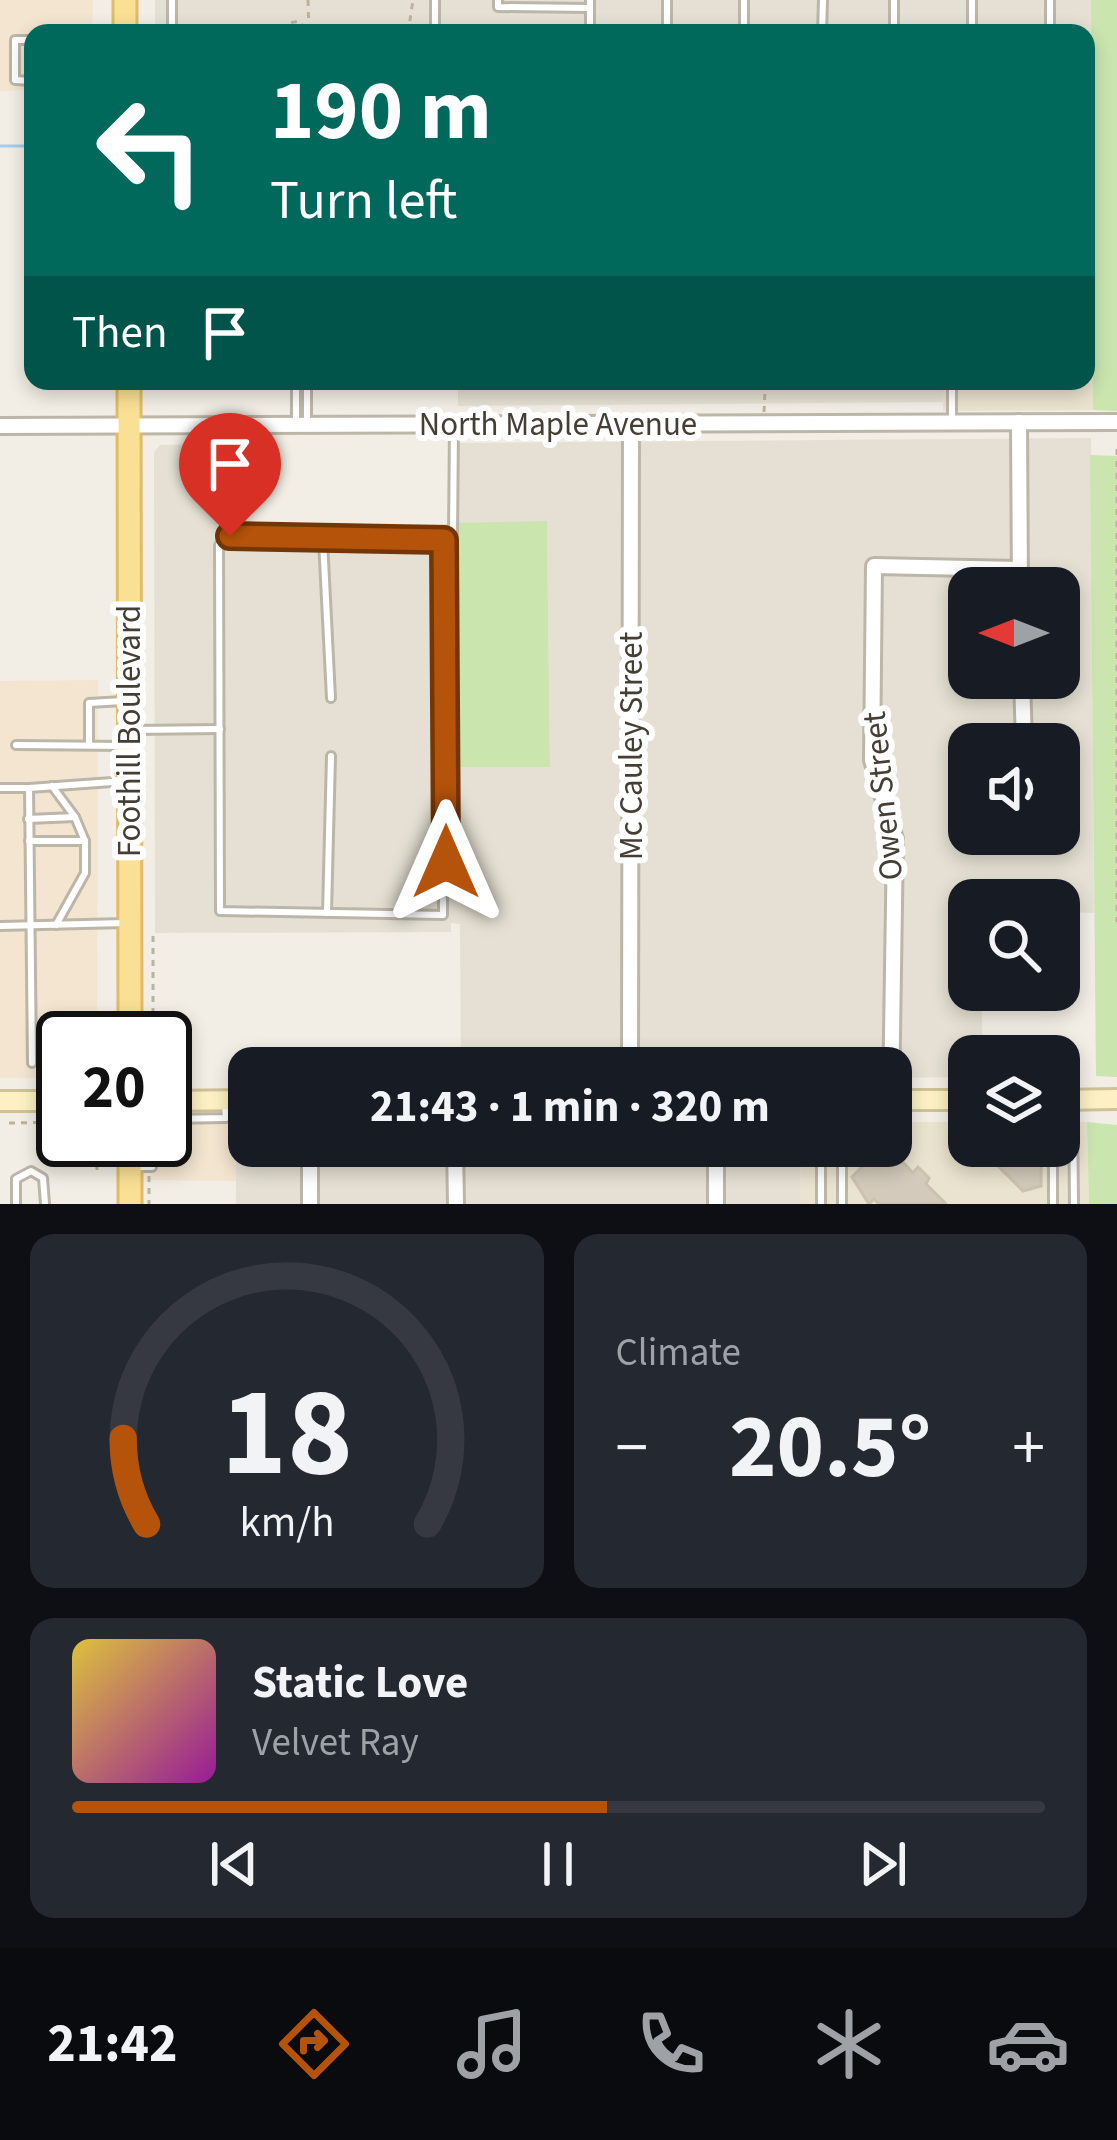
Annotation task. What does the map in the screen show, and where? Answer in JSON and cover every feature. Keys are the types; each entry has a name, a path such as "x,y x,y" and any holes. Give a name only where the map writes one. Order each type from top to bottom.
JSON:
{"main road":[{"name":"Foothill Boulevard","path":"128,390 130,1011"},
{"path":"130,1204 138,1167"}],"street":[{"path":"1019,422 1019,567"},
{"name":"North Maple Avenue","path":"0,426 1117,422"},
{"name":"Mc Cauley Street","path":"630,1047 631,424"},
{"name":"Owen Street","path":"892,1047 895,839 872,760 874,566 948,568"},
{"path":"1080,1100 1117,1099"},
{"path":"192,1109 228,1100"},
{"path":"912,1100 948,1100"},
{"path":"0,1101 36,1101"},
{"path":"310,1167 310,1204"},
{"path":"455,1167 456,1204"},
{"path":"716,1167 716,1204"}],"lane":[{"path":"498,0 498,7 590,4"},
{"path":"24,40 15,40 14,80 24,81"},
{"path":"296,390 302,424"},
{"path":"302,424 307,390"},
{"path":"952,390 952,422"},
{"path":"296,397 307,397"},
{"path":"444,540 443,915 220,911 219,545 230,536 444,540 456,532 454,424"},
{"path":"227,425 230,536"},
{"path":"323,540 331,698"},
{"path":"89,743 88,703 129,701"},
{"path":"16,745 89,743 220,729"},
{"path":"327,913 331,756"},
{"path":"0,788 129,781"},
{"path":"52,786 75,817 85,841 85,873 56,925"},
{"path":"29,788 32,1063"},
{"path":"28,819 75,817"},
{"path":"29,842 85,841"},
{"path":"0,926 130,923"},
{"path":"140,1173 152,1167"},
{"path":"821,1167 821,1204"},
{"path":"842,1167 842,1204"},
{"path":"1054,1167 1054,1204"},
{"path":"1071,1167 1074,1204"},
{"path":"16,1204 16,1179 31,1171 43,1178 45,1204"}],"path":[{"path":"764,414 765,390"},
{"path":"1117,449 1117,922"},
{"path":"153,932 153,1011"},
{"path":"9,1123 36,1122"},
{"path":"97,1167 97,1171"},
{"path":"140,1173 149,1204"}],"shaded area":[{"path":"0,0 93,0 92,24 24,24 24,90 0,91"},
{"path":"155,0 1091,0 1091,24 155,24"},
{"path":"458,390 943,390 943,402 458,406"},
{"path":"943,390 1093,390 1093,410 943,411"},
{"path":"1091,438 1094,913 1080,913 1080,879 948,879 948,1011 982,1011 982,1035 948,1035 948,1077 912,1078 912,1047 461,1047 460,924 451,923 451,932 155,933 154,452 160,445 245,443 246,524 450,524 451,443","holes":["547,522 550,767 460,767 459,524"]},
{"path":"98,680 97,1011 36,1011 36,1078 0,1078 0,681"},
{"path":"192,1116 228,1116 228,1167 236,1167 236,1181 151,1180 151,1167 192,1167"},
{"path":"912,1122 948,1122 948,1167 1080,1167 1080,1122 1087,1122 1089,1204 801,1204 800,1167 912,1167"},
{"path":"236,1167 800,1167 801,1204 236,1204"}],"green space":[{"path":"1091,0 1117,0 1117,411 1093,410 1095,24 1091,24"},
{"path":"1090,455 1117,456 1117,1077 1096,1076"},
{"path":"547,521 550,767 460,767 459,523"},
{"path":"1087,1122 1117,1125 1117,1204 1089,1204"}],"building":[{"path":"862,1167 907,1167 913,1173 918,1167 929,1178 926,1184 946,1204 879,1204 874,1199 869,1204 852,1177"},
{"path":"999,1167 1041,1167 1041,1186 1023,1191"}],"waterway":[{"path":"0,146 24,146"}],"route":[{"path":"230,536 444,540 446,862"}]}
